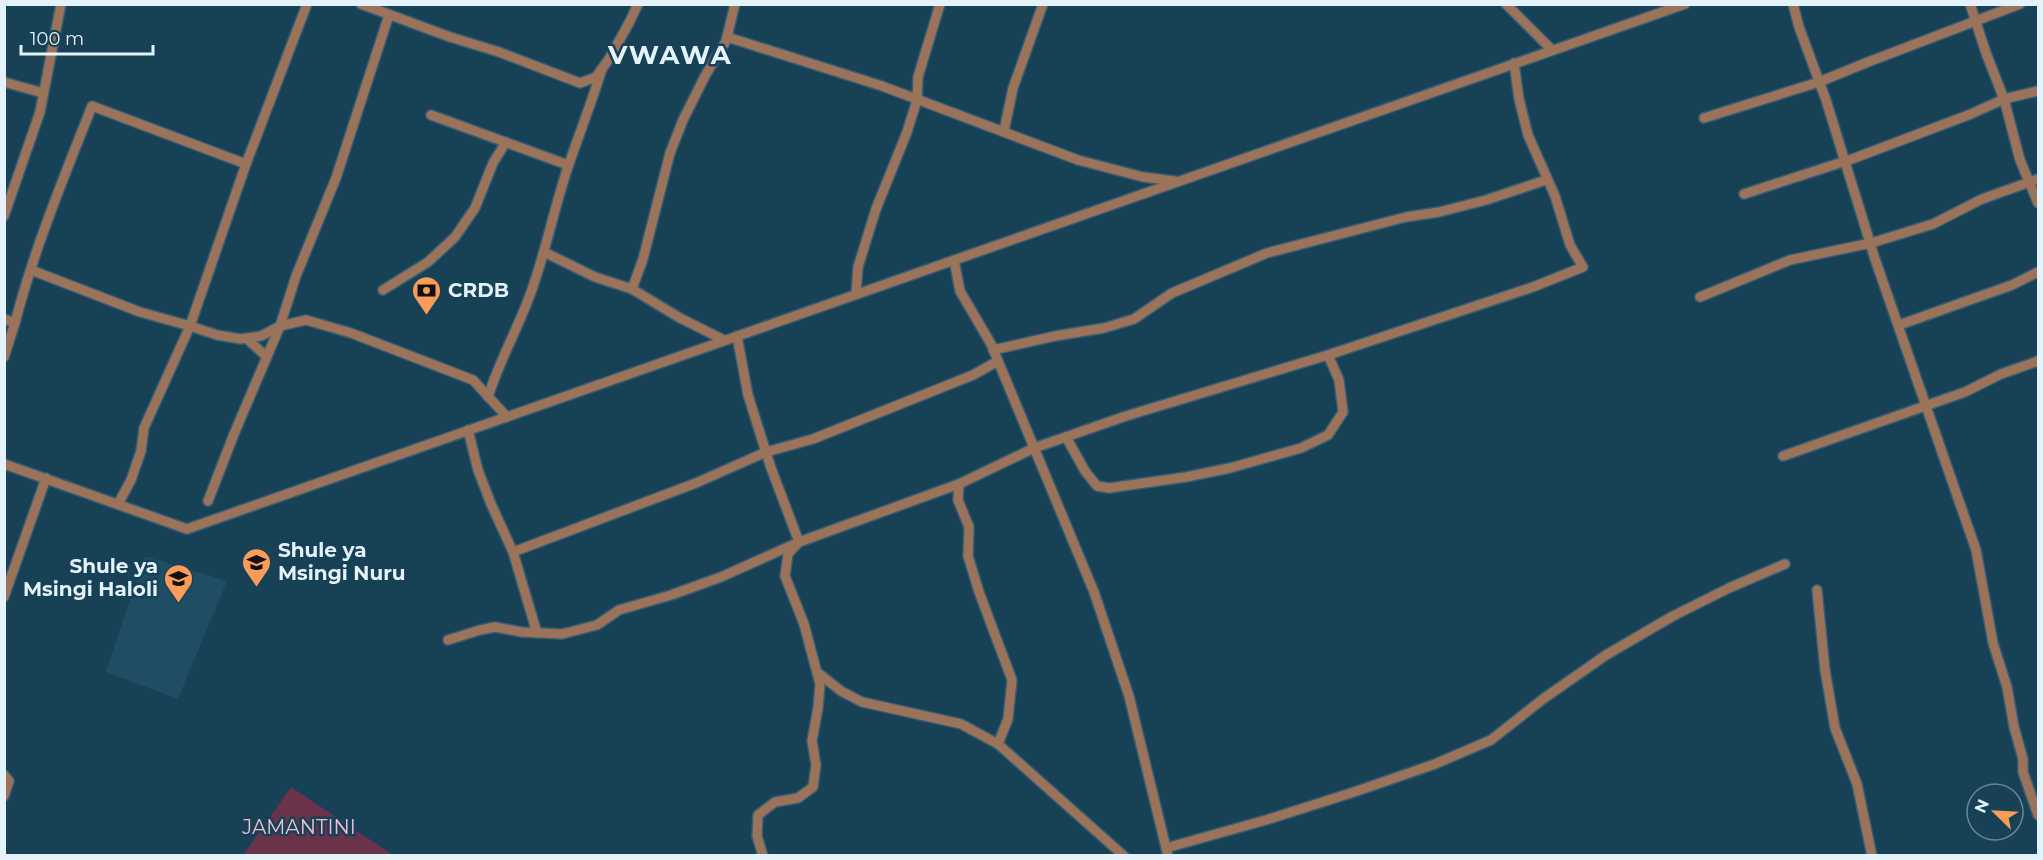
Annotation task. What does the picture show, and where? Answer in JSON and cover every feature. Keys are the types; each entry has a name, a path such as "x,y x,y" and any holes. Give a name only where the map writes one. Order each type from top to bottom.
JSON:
{"street":[{"path":"4,216 40,112 61,4"},
{"path":"118,504 131,480 141,451 144,428 190,326 246,164 307,4"},
{"path":"361,4 580,82 596,77 602,69 638,4"},
{"path":"632,289 644,258 670,153 683,120 727,37 735,4"},
{"path":"856,294 858,267 876,209 907,132 917,99 918,77 940,4"},
{"path":"1004,131 1013,88 1043,4"},
{"path":"1506,4 1552,50"},
{"path":"4,464 187,529 1685,4"},
{"path":"1793,4 1871,243 1976,550 1993,643 2007,687 2014,727 2023,759 2023,772 2038,815"},
{"path":"1970,4 2004,99 2020,160 2034,181 2038,203"},
{"path":"1704,118 1819,82 2020,4"},
{"path":"208,501 280,326 296,276 336,178 389,15"},
{"path":"727,37 882,86 1078,160 1143,177 1177,182"},
{"path":"448,640 495,627 562,634 597,625 619,610 671,595 720,577 800,542 959,484 1034,448 1126,416 1328,355 1533,287 1583,267 1570,245 1555,196 1528,135 1519,99 1514,63"},
{"path":"489,397 496,372 511,343 531,294 568,165 602,69"},
{"path":"4,82 43,93"},
{"path":"1744,194 1844,161 1971,114 2004,99 2038,91"},
{"path":"4,357 32,270 92,105 246,164"},
{"path":"430,115 568,165"},
{"path":"383,290 428,262 455,237 475,208 493,163 506,142"},
{"path":"993,350 1104,328 1134,319 1172,293 1267,253 1406,217 1439,212 1486,200 1546,180"},
{"path":"1700,297 1790,260 1871,243 1933,224 1982,199 2034,181"},
{"path":"544,252 595,278 632,289 680,318 724,340"},
{"path":"954,260 960,291 998,361 1095,592 1125,686 1167,852 1354,792 1435,764 1491,740 1543,699 1616,649 1673,616 1729,588 1785,564"},
{"path":"32,270 140,312 217,335 246,338 261,336 280,326 306,320 351,333 472,380 507,417"},
{"path":"1899,325 2012,285 2038,272"},
{"path":"4,319 15,323"},
{"path":"737,336 748,395 766,452 800,542"},
{"path":"246,338 267,357"},
{"path":"1066,437 1085,471 1097,486 1108,488 1230,468 1301,448 1328,435 1343,412 1339,380 1328,355"},
{"path":"513,552 696,483 766,452 813,439 973,375 998,361"},
{"path":"1783,456 1965,392 2001,374 2038,361"},
{"path":"468,430 478,470 513,552 537,633"},
{"path":"4,597 46,478"},
{"path":"959,484 958,500 969,527 968,556 1012,680 1008,719 998,744"},
{"path":"763,855 757,836 758,815 775,802 798,798 813,787 816,765 812,741 820,684 804,624 785,576 788,554 800,542"},
{"path":"1817,590 1825,670 1835,728 1857,784 1872,855"},
{"path":"817,672 841,691 862,702 961,724 998,744 1124,855"},
{"path":"4,775 9,782 4,796"}],"shaded area":[{"path":"145,556 227,581 178,699 106,672"}],"green space":[{"name":"JAMANTINI","path":"291,787 393,855 243,855"}],"place":[{"name":"CRDB","path":"427,316"},
{"name":"Shule ya Msingi Nuru","path":"257,588"},
{"name":"Shule ya Msingi Haloli","path":"179,604"}],"district":[{"name":"VWAWA","path":"670,55"}]}
